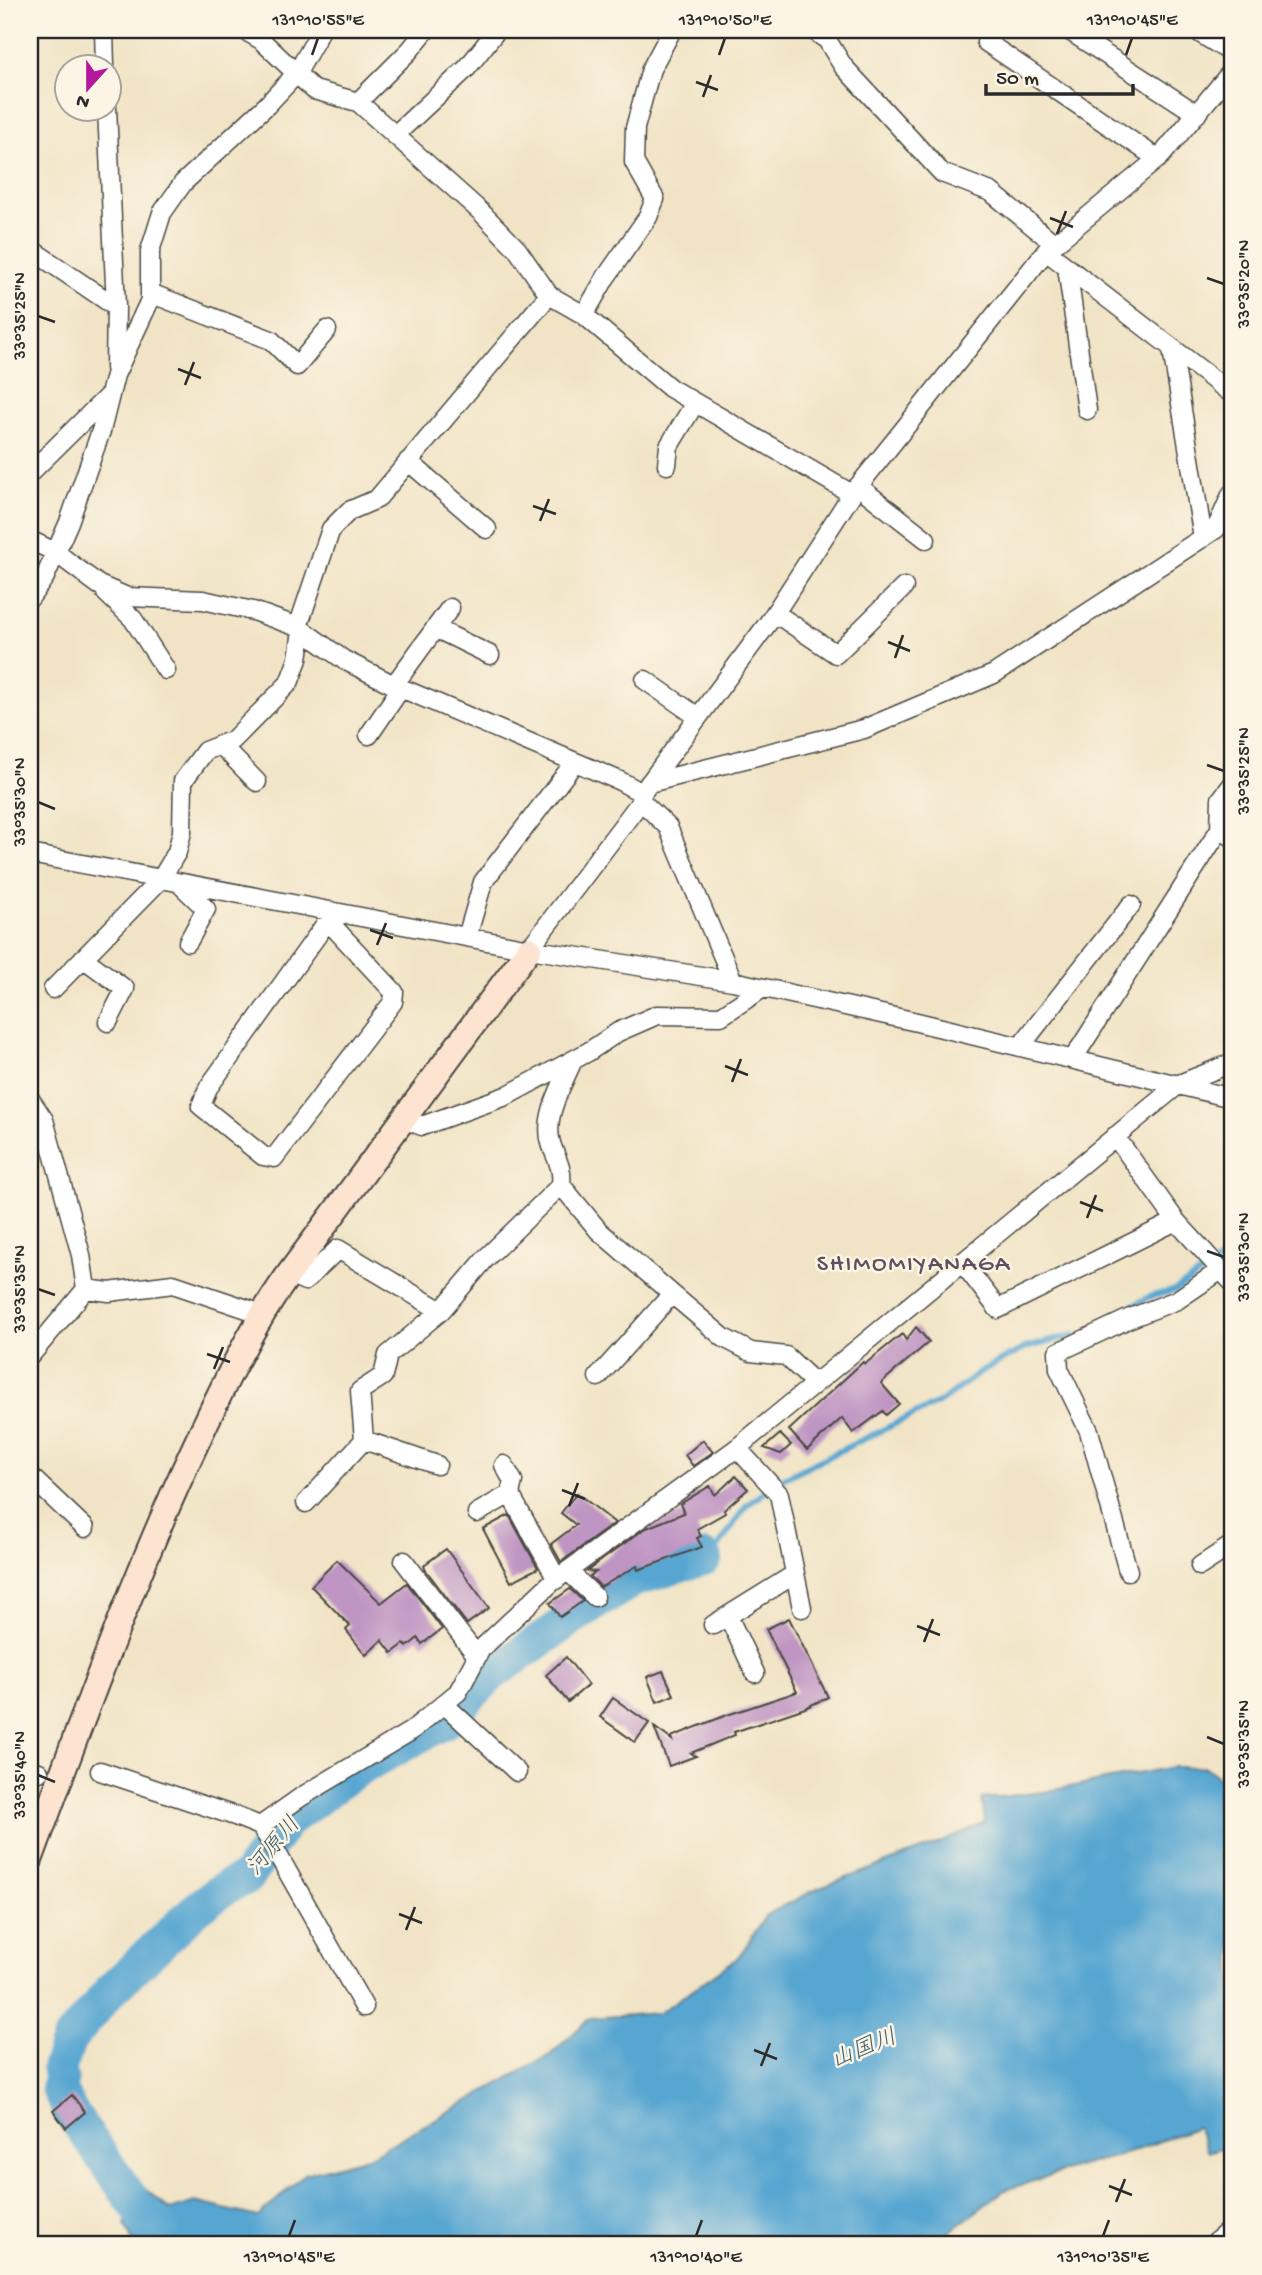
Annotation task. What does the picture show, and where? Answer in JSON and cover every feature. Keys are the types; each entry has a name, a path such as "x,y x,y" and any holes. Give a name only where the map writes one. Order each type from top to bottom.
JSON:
{"street":[{"path":"104,30 105,52"},
{"path":"244,30 261,40 314,90 358,102 481,212 517,249 549,295 584,316 670,388 855,490 926,539"},
{"path":"30,598 45,577 69,522 100,431 115,375 150,300 150,251 162,213 183,183 297,73 321,30"},
{"path":"358,102 410,50 426,30"},
{"path":"395,135 467,68 497,30"},
{"path":"584,316 607,276 648,217 655,199 634,162 635,128 651,69 672,30"},
{"path":"813,30 827,40 843,66 942,173 991,192 1050,247 1067,267 1232,394"},
{"path":"1068,30 1197,114"},
{"path":"1195,30 1232,53"},
{"path":"986,42 1158,159"},
{"path":"30,1860 143,1563 225,1384 262,1314 289,1273 775,613 855,490 1050,247 1158,159 1232,71"},
{"path":"108,122 116,307 115,375"},
{"path":"35,252 116,307"},
{"path":"1067,267 1087,410"},
{"path":"150,293 271,340 297,366 327,330"},
{"path":"53,989 83,958 170,881 182,832 183,781 205,751 233,740 289,682 298,659 300,629 331,529 349,511 377,499 549,295"},
{"path":"1172,349 1203,538"},
{"path":"30,474 110,394"},
{"path":"667,466 669,446 695,403"},
{"path":"408,461 487,529"},
{"path":"644,792 863,729 994,674 1216,529 1232,493"},
{"path":"30,540 55,552 99,585 133,619 166,670"},
{"path":"99,585 127,597 202,600 253,611 300,629 344,660 397,686 644,792 668,827 733,981"},
{"path":"775,613 836,654 904,587"},
{"path":"369,734 397,686 450,608"},
{"path":"435,628 491,655"},
{"path":"645,680 698,717"},
{"path":"221,745 257,782"},
{"path":"467,937 483,883 575,762"},
{"path":"1073,1059 1226,833 1221,799 1232,785"},
{"path":"30,854 170,881 331,917 733,981 1232,1098"},
{"path":"170,881 206,909 188,942"},
{"path":"1020,1047 1131,905"},
{"path":"331,917 394,992 393,1002 274,1158 263,1156 201,1106 208,1088 331,917"},
{"path":"83,958 125,989 108,1022"},
{"path":"403,1119 422,1126 506,1096 618,1032 656,1015 722,1016 763,988"},
{"path":"306,1503 364,1440 360,1391 383,1376 388,1355 441,1311 487,1257 561,1185 562,1170 550,1142 549,1124 556,1099 573,1060"},
{"path":"260,1826 302,1797 411,1731 458,1692 481,1649 563,1575 737,1448 1179,1084 1232,1063"},
{"path":"30,1099 44,1120 81,1255 86,1289 30,1356"},
{"path":"30,1144 44,1120"},
{"path":"1115,1136 1176,1221 1226,1276 1058,1352 1059,1369 1089,1431 1128,1571"},
{"path":"561,1185 599,1231 724,1338 751,1352 786,1356 815,1383"},
{"path":"962,1262 998,1308 1176,1221"},
{"path":"289,1273 305,1281 338,1249 441,1311"},
{"path":"86,1289 109,1292 173,1284 262,1314"},
{"path":"598,1377 672,1294"},
{"path":"364,1440 437,1465"},
{"path":"737,1448 779,1494 803,1608"},
{"path":"505,1465 513,1481 510,1494 563,1575 595,1597"},
{"path":"30,1476 85,1528"},
{"path":"477,1513 510,1494"},
{"path":"1200,1566 1232,1545"},
{"path":"404,1561 477,1656"},
{"path":"755,1673 721,1621 795,1574"},
{"path":"444,1704 517,1772"},
{"path":"100,1771 260,1826 364,2007"},
{"path":"1212,2245 1232,2228"}],"water":[{"name":"山国川","path":"1173,1767 1206,1767 1232,1787 1232,2145 1208,2152 1197,2127 1131,2152 1003,2191 949,2232 907,2245 134,2245 125,2224 144,2188 170,2210 195,2202 258,2217 305,2174 368,2157 550,2055 590,2018 659,2013 739,1957 766,1915 817,1889 940,1843 985,1822 982,1799 1043,1792"}],"building":[{"path":"916,1327 929,1342 881,1383 899,1404 886,1415 883,1411 853,1433 842,1418 807,1450 789,1430 863,1362 865,1364 902,1334 906,1340"},
{"path":"780,1434 791,1445 781,1454 764,1448"},
{"path":"703,1440 713,1452 693,1466 685,1455"},
{"path":"736,1476 748,1489 724,1510 725,1513 697,1529 701,1536 697,1538 702,1547 638,1570 637,1566 601,1587 590,1576 596,1572 587,1571 644,1529 684,1513 680,1504 710,1486 715,1495"},
{"path":"577,1493 615,1523 561,1562 551,1544 576,1525 561,1513"},
{"path":"509,1515 538,1568 511,1582 483,1529"},
{"path":"446,1549 489,1608 467,1624 425,1569 424,1565"},
{"path":"337,1560 381,1603 407,1583 442,1629 422,1644 418,1638 407,1647 404,1644 392,1653 382,1640 366,1655 346,1630 350,1626 311,1586"},
{"path":"570,1589 583,1601 560,1617 550,1603"},
{"path":"789,1618 828,1697 805,1708 734,1732 735,1735 691,1753 696,1756 669,1766 654,1727 672,1740 671,1737 727,1715 797,1692 766,1629"},
{"path":"566,1657 588,1685 568,1702 546,1675"},
{"path":"663,1671 674,1695 657,1702 647,1677"},
{"path":"613,1698 649,1723 635,1742 600,1717"},
{"path":"72,2095 85,2112 66,2128 53,2111"}],"waterway":[{"path":"1118,1314 1149,1297 1176,1290 1232,1252"},
{"path":"705,1558 719,1546 746,1506 782,1479 940,1402 985,1369 1025,1348 1074,1335"},
{"name":"河原川","path":"171,2245 147,2221 70,2111 58,2088 61,2080 59,2068 69,2040 111,1990 195,1910 226,1887 246,1878 286,1822 347,1776 444,1722 492,1674 584,1610 635,1579 705,1558"}],"district":[{"name":"SHIMOMIYANAGA","path":"914,1262"}]}
